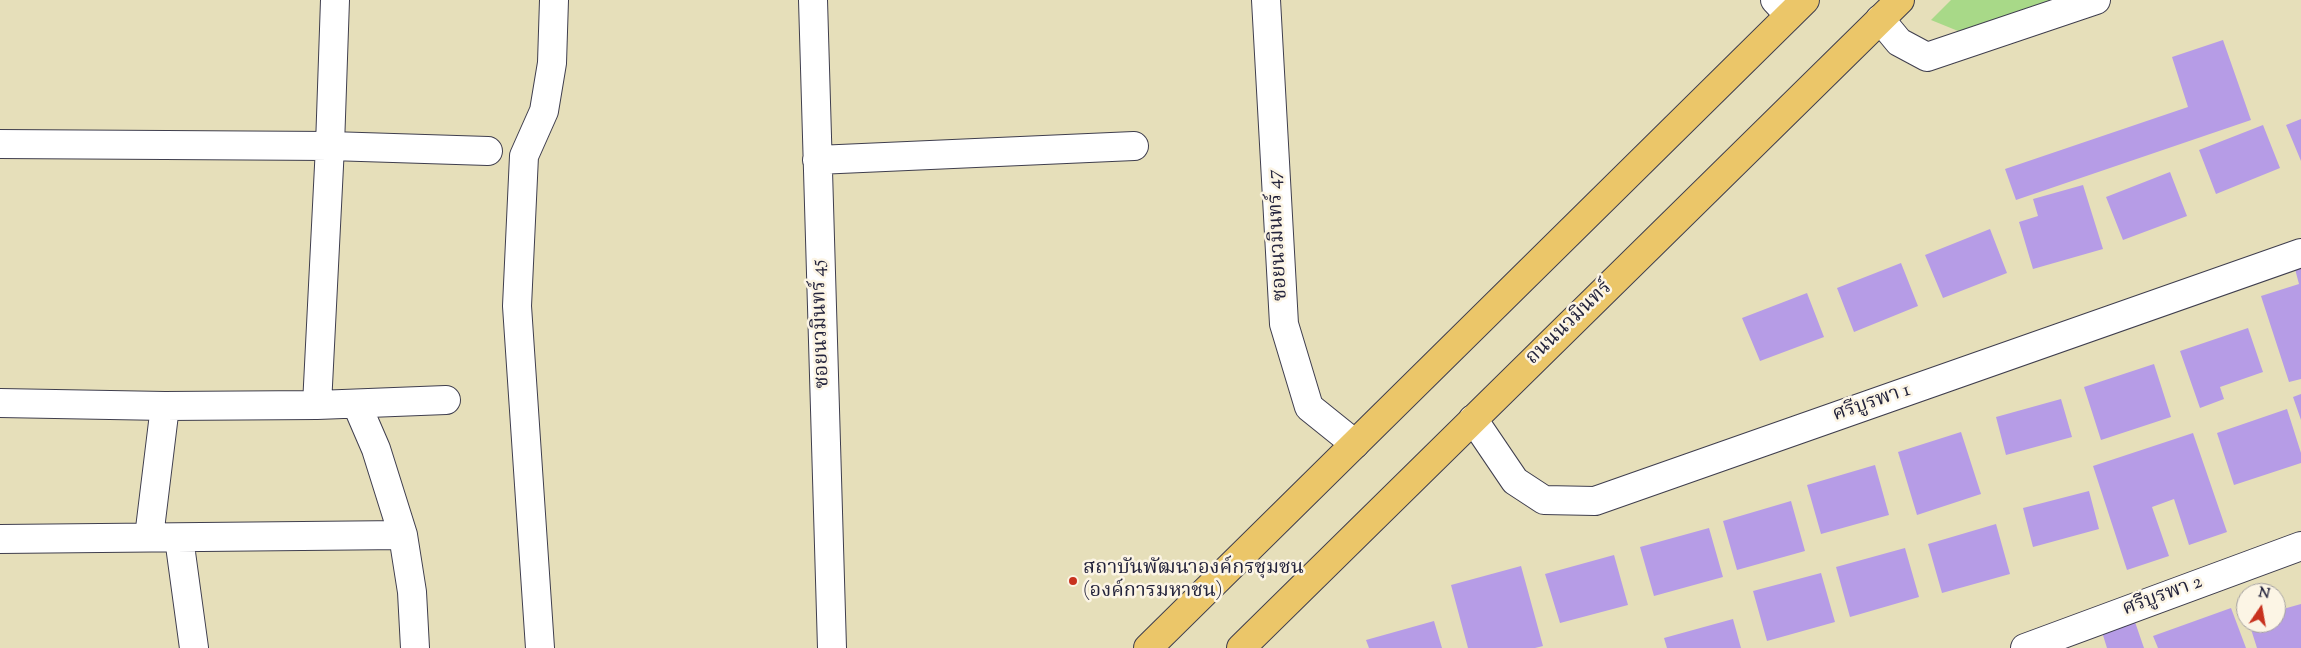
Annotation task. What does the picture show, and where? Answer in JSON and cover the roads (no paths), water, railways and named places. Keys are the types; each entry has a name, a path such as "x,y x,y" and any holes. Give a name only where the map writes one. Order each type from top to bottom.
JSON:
{"main road":[{"name":"ถนนนวมินทร์","path":"1241,648 1900,0"},
{"path":"1148,648 1355,444 1790,5"}],"street":[{"path":"317,405 335,0"},
{"path":"540,648 517,306 524,156 544,111 552,63 554,0"},
{"name":"ซอยนวมินทร์ 45","path":"814,0 816,160 832,648"},
{"name":"ซอยนวมินทร์ 47","path":"1266,0 1284,324 1309,407 1355,444"},
{"path":"1880,19 1898,42 1927,57 2096,0"},
{"path":"0,144 330,146 488,151"},
{"path":"816,160 1134,146"},
{"name":"ศรีบูรพา 1","path":"1473,419 1515,481 1522,486 1544,500 1595,501 2301,253"},
{"path":"0,403 165,406 357,405 446,400"},
{"path":"357,405 376,449 403,535 412,592 415,648"},
{"path":"149,537 165,406"},
{"path":"0,539 403,535"},
{"path":"179,538 194,648"},
{"name":"ศรีบูรพา 2","path":"2024,648 2301,546"}],"place":[{"name":"สถาบันพัฒนาองค์กรชุมชน (องค์การมหาชน)","path":"1073,581"}]}
